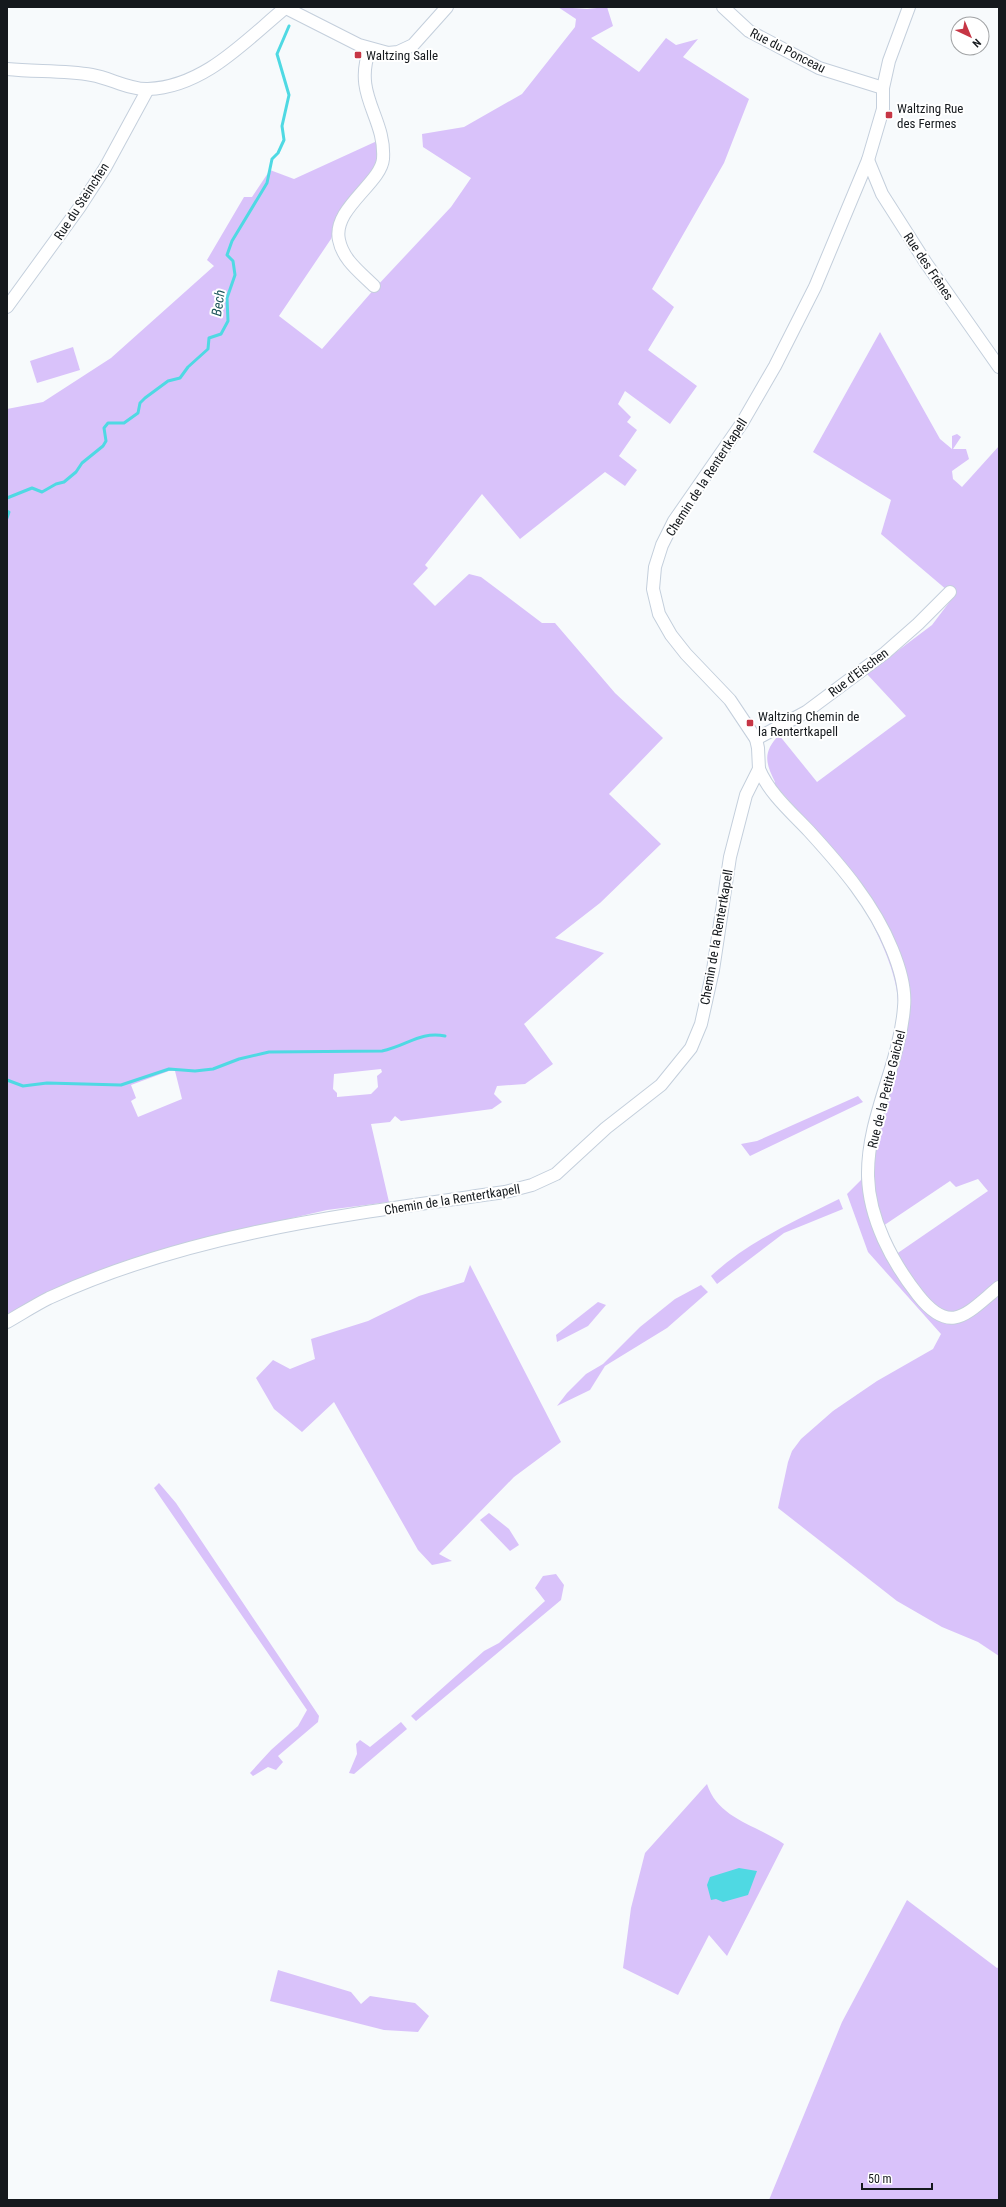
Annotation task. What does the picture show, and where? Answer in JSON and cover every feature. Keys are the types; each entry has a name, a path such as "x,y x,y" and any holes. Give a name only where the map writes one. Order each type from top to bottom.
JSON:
{"street":[{"path":"7,69 73,72 148,89 174,84 196,77 212,67 284,8 359,45 388,53 406,49 421,39 447,7"},
{"name":"Rue du Ponceau","path":"723,7 750,31 819,68 883,88"},
{"name":"Chemin de la Rentertkapell","path":"7,1322 49,1298 118,1271 215,1241 325,1218 505,1192 532,1185 556,1174 606,1128 661,1085 691,1048 701,1024 713,970 730,857 746,795 759,769 756,739 730,700 670,635 659,614 653,589 655,567 662,545 674,521 742,423 775,366 816,287 868,160 883,109 883,88 889,61 910,7"},
{"path":"370,49 365,63 364,83 381,140 383,160 376,173 348,210 341,225 338,239 345,257 374,286"},
{"name":"Rue du Steinchen","path":"7,307 79,208 104,168 148,89"},
{"name":"Rue des Frênes","path":"868,160 882,194 926,262 999,367"},
{"name":"Rue d'Eischen","path":"756,739 806,712 879,657 918,624 950,592"},
{"name":"Rue de la Petite Gaichel","path":"759,769 770,788 854,884 892,949 902,979 905,1005 899,1042 881,1102 870,1148 868,1176 872,1207 892,1257 905,1279 924,1303 936,1314 949,1319 958,1318 968,1312 999,1287"}],"shaded area":[{"path":"558,7 587,9 607,7 613,26 591,38 639,72 666,38 676,45 698,39 683,57 749,99 724,163 652,289 674,307 648,350 697,386 670,424 625,391 618,404 631,417 627,422 637,430 619,456 637,470 625,486 605,472 520,539 482,494 425,565 428,568 413,584 435,606 469,574 481,577 542,623 555,623 615,693 663,738 609,794 661,844 600,903 555,938 604,953 524,1024 553,1064 525,1084 497,1086 494,1094 502,1102 492,1109 401,1121 395,1116 390,1122 371,1124 389,1202 327,1210 214,1236 7,1316 7,409 43,402 111,358 214,266 207,260 244,197 252,197 270,170 294,179 377,141 378,157 373,171 343,206 331,239 279,316 322,349 376,287 451,207 471,178 423,147 422,134 464,127 522,94 575,27 576,19","holes":["381,1069 382,1072 377,1076 378,1087 371,1094 337,1097 337,1093 333,1089 334,1074","169,1071 175,1071 182,1099 138,1117 131,1101 136,1098 131,1085"]},
{"path":"880,332 940,439 952,449 952,436 957,434 961,437 953,449 966,449 969,459 952,471 953,479 962,487 999,446 999,1656 978,1642 942,1627 897,1601 778,1508 788,1462 792,1451 801,1439 833,1411 877,1381 933,1349 941,1334 868,1252 847,1194 861,1180 866,1142 898,1012 895,983 889,962 869,916 843,873 814,830 774,784 775,782 769,769 767,757 770,747 779,735 817,782 906,716 867,674 932,625 954,596 881,534 891,500 813,452","holes":["978,1179 988,1191 892,1257 880,1228 950,1181 956,1187"]},
{"path":"73,347 80,370 37,383 30,361"},
{"path":"858,1096 863,1102 750,1156 741,1144 757,1141"},
{"path":"839,1199 843,1209 784,1233 717,1284 711,1276 756,1242"},
{"path":"470,1265 561,1442 514,1477 439,1554 452,1561 432,1565 418,1550 334,1402 302,1432 274,1409 256,1378 273,1360 290,1369 315,1359 311,1339 368,1321 419,1296 464,1282"},
{"path":"701,1285 708,1292 667,1328 605,1366 590,1390 557,1406 567,1393 586,1374 603,1364 640,1327 675,1299"},
{"path":"598,1302 606,1305 588,1326 557,1342 556,1335"},
{"path":"159,1483 176,1503 319,1716 318,1722 278,1756 283,1762 276,1770 268,1767 253,1776 250,1773 271,1750 298,1726 307,1710 154,1488"},
{"path":"489,1513 509,1529 519,1545 510,1551 480,1520"},
{"path":"556,1574 564,1585 561,1600 416,1721 411,1716 484,1651 499,1643 545,1601 535,1588 543,1576"},
{"path":"401,1722 407,1729 354,1774 349,1773 357,1754 356,1744 360,1740 370,1747"},
{"path":"707,1784 712,1796 729,1813 784,1844 727,1956 709,1935 678,1995 623,1968 631,1908 645,1853"},
{"path":"907,1900 997,1968 999,1967 999,2200 769,2200 842,2022"},
{"path":"278,1970 351,1992 361,2004 370,1996 415,2003 429,2016 418,2032 384,2030 270,2001"}],"water":[{"path":"739,1868 757,1871 748,1895 723,1902 716,1899 711,1900 707,1885 710,1877"}],"waterway":[{"name":"Bech","path":"7,498 32,488 42,492 56,484 64,482 76,472 82,463 103,446 106,441 104,428 108,423 124,423 138,413 140,403 145,398 168,381 180,378 188,367 208,349 209,338 221,334 228,321 227,298 235,275 233,261 227,255 232,241 267,183 272,159 278,153 284,140 282,126 289,95 277,54 289,26"},
{"name":"Bech","path":"7,511 9,512 7,518"},
{"path":"7,1080 23,1086 47,1083 121,1085 169,1069 195,1071 213,1069 239,1059 269,1052 382,1051 421,1037 436,1035 445,1036"}],"place":[{"name":"Waltzing Salle","path":"358,55"},
{"name":"Waltzing Rue des Fermes","path":"889,115"},
{"name":"Waltzing Chemin de la Rentertkapell","path":"750,723"}]}
